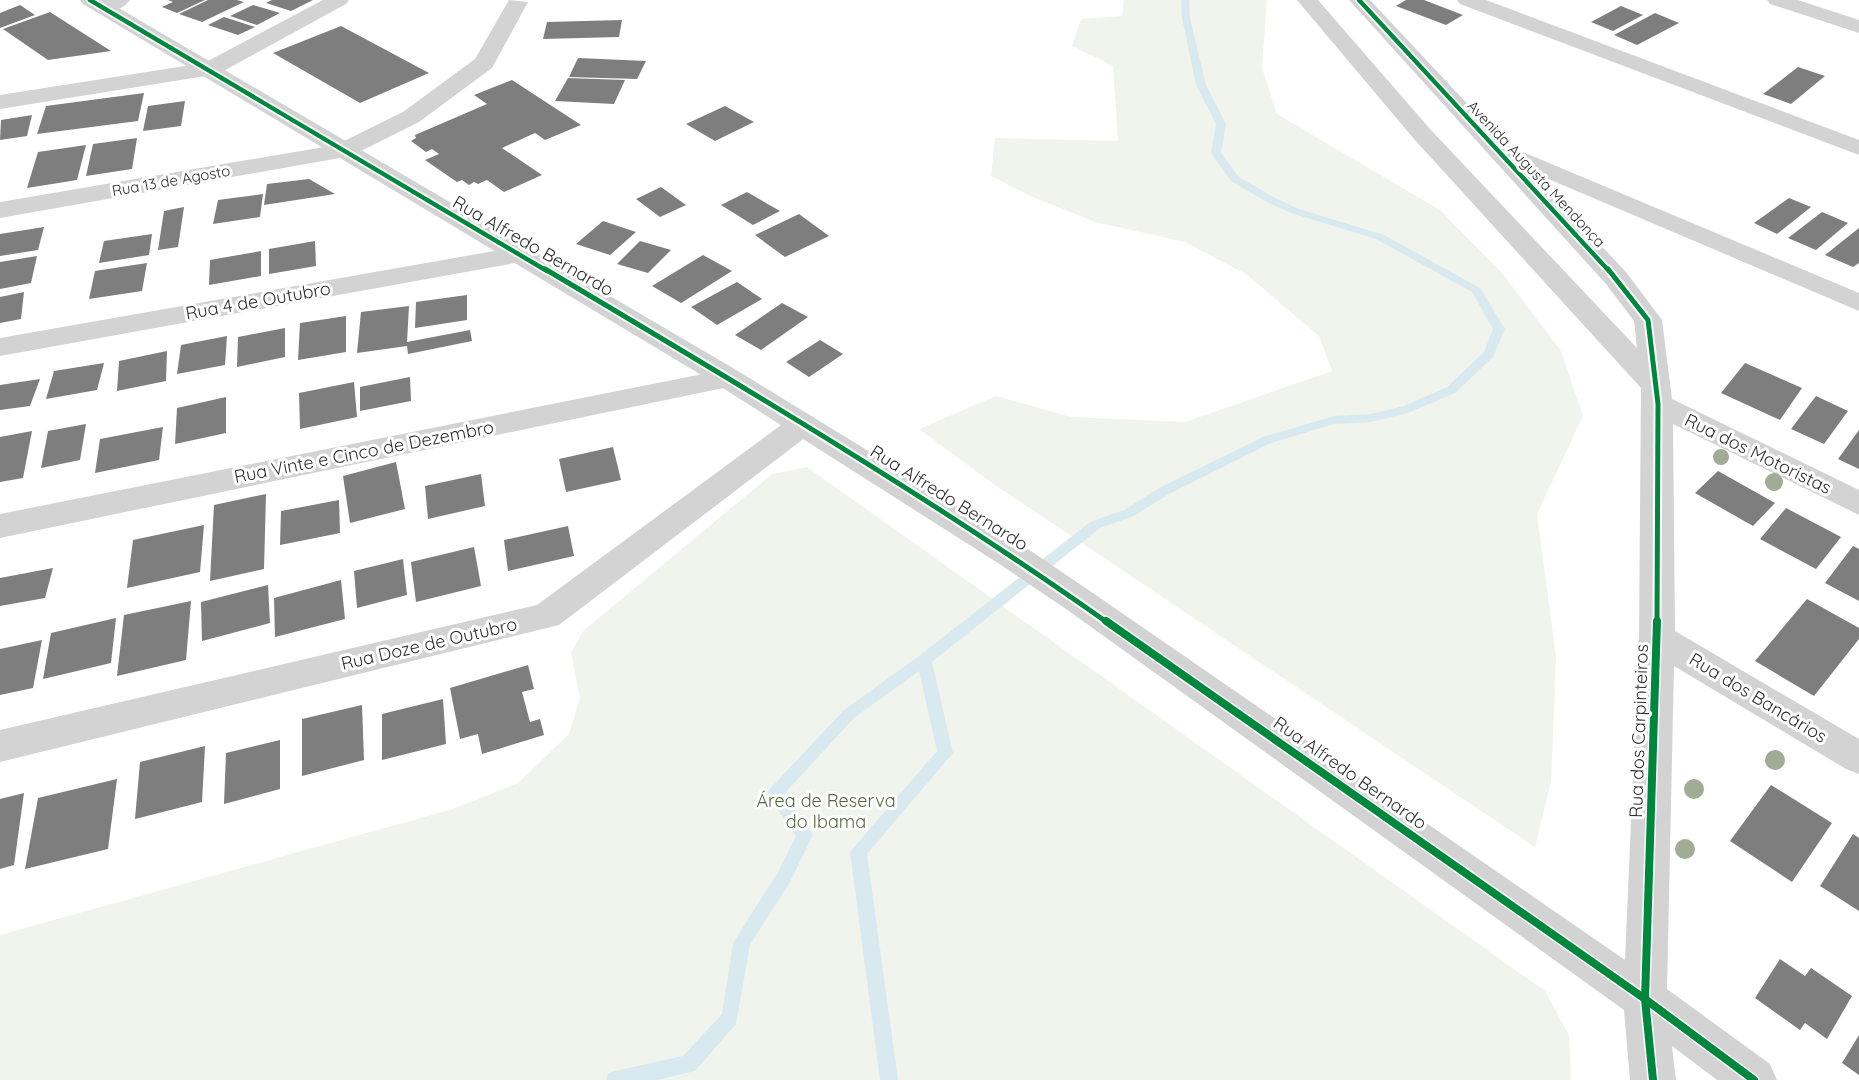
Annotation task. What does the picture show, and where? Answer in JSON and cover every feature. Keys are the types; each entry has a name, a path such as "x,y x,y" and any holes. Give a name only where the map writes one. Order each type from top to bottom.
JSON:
{"street":[{"path":"0,102 210,69 339,0"},
{"path":"1306,0 1401,110 1655,394"},
{"name":"Avenida Augusta Mendonça","path":"1359,0 1616,278 1648,320 1655,394"},
{"path":"1467,0 1859,148"},
{"path":"1777,0 1859,27"},
{"name":"Rua 13 de Agosto","path":"0,210 342,151 411,117 484,63 518,2"},
{"name":"Rua Alfredo Bernardo","path":"104,3 342,151 728,378 1012,556 1645,999 1754,1080"},
{"path":"1401,110 1495,147 1859,303"},
{"name":"Rua 4 de Outubro","path":"0,347 517,255"},
{"name":"Rua Vinte e Cinco de Dezembro","path":"0,526 728,378"},
{"name":"Rua dos Motoristas","path":"1655,394 1859,504"},
{"name":"Rua dos Carpinteiros","path":"1653,1080 1645,999 1658,638 1655,394"},
{"name":"Rua Doze de Outubro","path":"0,746 547,616 803,424"},
{"name":"Rua dos Bancários","path":"1658,638 1859,758"}],"green space":[{"path":"1124,0 1267,0 1262,68 1277,114 1440,210 1502,273 1561,351 1583,416 1537,514 1556,656 1551,782 1535,847 992,483 919,429 996,396 1071,417 1185,422 1332,371 1319,336 1246,274 1185,242 1095,222 1028,195 991,176 995,138 1118,141 1113,66 1072,46 1081,19 1122,16"},
{"name":"Área de Reserva do Ibama","path":"807,467 1545,991 1569,1035 1571,1080 0,1080 0,935 453,809 518,783 569,734 580,698 571,653 583,631 772,474"}],"building":[{"path":"168,0 205,0 177,13 162,7 173,2"},
{"path":"208,0 244,2 202,22 179,14"},
{"path":"272,0 313,0 291,11 266,3"},
{"path":"1406,0 1424,0 1463,15 1446,25 1396,6"},
{"path":"20,5 35,15 0,28 0,13"},
{"path":"253,5 280,13 257,25 230,16"},
{"path":"1621,6 1643,15 1613,31 1591,22"},
{"path":"50,12 111,51 48,60 3,29"},
{"path":"1655,13 1679,23 1637,45 1614,35"},
{"path":"224,17 255,27 238,35 208,25"},
{"path":"622,20 619,37 543,39 547,22"},
{"path":"341,26 429,73 360,103 273,53"},
{"path":"578,58 646,61 637,79 569,77"},
{"path":"1798,67 1825,76 1791,104 1763,94"},
{"path":"568,78 625,80 614,104 555,101"},
{"path":"512,80 581,125 545,140 535,133 502,148 542,175 504,192 487,180 469,185 462,180 457,182 425,160 439,154 432,149 426,152 411,141 416,138 415,135 487,104 474,95"},
{"path":"144,93 138,121 37,134 46,106"},
{"path":"185,101 181,126 143,131 148,106"},
{"path":"725,106 754,122 715,141 686,124"},
{"path":"32,115 27,136 0,140 1,120"},
{"path":"137,138 132,169 86,176 93,144"},
{"path":"86,145 77,180 27,188 38,152"},
{"path":"309,179 335,194 264,205 267,184"},
{"path":"661,187 686,205 660,217 636,199"},
{"path":"747,192 780,211 753,225 721,205"},
{"path":"263,194 260,217 213,224 218,200"},
{"path":"1789,198 1811,207 1777,234 1754,223"},
{"path":"184,207 178,247 158,250 164,211"},
{"path":"1822,212 1848,223 1816,250 1788,238"},
{"path":"799,214 829,236 785,257 755,235"},
{"path":"603,221 636,232 610,255 576,244"},
{"path":"44,227 38,250 0,256 0,234"},
{"path":"1859,228 1859,263 1853,267 1825,255"},
{"path":"152,234 149,255 99,263 104,241"},
{"path":"315,241 316,266 269,274 269,249"},
{"path":"640,241 671,250 648,273 617,264"},
{"path":"261,251 261,276 209,285 210,260"},
{"path":"703,255 732,271 681,303 652,286"},
{"path":"37,256 31,283 0,289 0,262"},
{"path":"147,263 142,291 89,299 95,271"},
{"path":"737,282 762,299 717,325 691,307"},
{"path":"24,292 21,319 0,323 0,297"},
{"path":"467,295 467,320 415,328 416,302"},
{"path":"782,303 808,317 761,350 735,335"},
{"path":"409,306 407,342 470,330 472,341 408,354 407,346 357,353 361,312"},
{"path":"346,316 346,352 298,360 300,323"},
{"path":"285,328 285,357 237,367 238,337"},
{"path":"227,336 225,365 177,374 181,345"},
{"path":"820,340 843,354 809,377 786,362"},
{"path":"167,351 166,381 117,391 119,361"},
{"path":"104,363 97,390 46,399 54,371"},
{"path":"1745,363 1802,388 1780,420 1721,393"},
{"path":"410,377 411,401 360,411 360,387"},
{"path":"40,379 30,406 0,410 0,385"},
{"path":"354,382 357,417 300,429 299,393"},
{"path":"1816,396 1848,411 1824,444 1791,429"},
{"path":"226,397 226,433 175,444 177,408"},
{"path":"86,424 80,460 41,468 48,431"},
{"path":"163,427 159,460 95,473 100,439"},
{"path":"1859,430 1859,469 1838,459"},
{"path":"32,431 23,478 0,482 0,437"},
{"path":"613,447 621,480 566,492 559,459"},
{"path":"396,462 405,509 350,523 343,476"},
{"path":"1718,471 1775,503 1753,526 1695,493"},
{"path":"481,474 485,506 428,519 425,486"},
{"path":"266,494 264,569 210,581 214,505"},
{"path":"339,500 340,533 280,545 281,511"},
{"path":"1786,508 1841,537 1816,569 1760,539"},
{"path":"204,525 200,572 127,588 133,540"},
{"path":"568,526 574,556 508,571 504,540"},
{"path":"1853,546 1859,549 1859,601 1825,583"},
{"path":"474,547 481,586 416,602 411,562"},
{"path":"403,559 407,595 357,608 354,571"},
{"path":"53,568 45,598 0,606 0,578"},
{"path":"341,580 345,619 275,637 274,598"},
{"path":"268,585 270,623 202,641 201,602"},
{"path":"1807,599 1859,628 1859,639 1814,696 1755,661"},
{"path":"191,601 186,660 117,676 124,615"},
{"path":"116,618 111,663 43,679 51,633"},
{"path":"42,640 33,688 0,695 0,649"},
{"path":"528,665 534,689 522,692 530,722 540,719 544,735 482,754 478,734 460,739 450,688"},
{"path":"443,699 446,744 382,760 382,714"},
{"path":"362,705 364,760 302,776 302,719"},
{"path":"280,740 280,789 224,804 226,753"},
{"path":"205,746 202,802 135,819 140,762"},
{"path":"117,779 108,849 25,869 38,798"},
{"path":"1771,785 1832,823 1792,882 1730,841"},
{"path":"24,793 14,865 0,869 0,799"},
{"path":"1853,834 1859,838 1859,911 1820,886"},
{"path":"1780,959 1805,976 1811,968 1852,996 1827,1039 1805,1023 1800,1030 1755,998"},
{"path":"1859,1035 1859,1075 1842,1063"}],"waterway":[{"path":"924,660 1095,525 1129,513 1164,491 1267,440 1334,420 1371,418 1408,409 1451,390 1489,354 1499,329 1476,290 1380,237 1295,211 1235,179 1216,153 1221,124 1201,85 1186,18 1185,0"},
{"path":"615,1080 688,1064 730,1018 742,943 784,877 805,835 774,793 849,714 924,660"},
{"path":"889,1080 858,852 945,753 924,660"}],"cycle path":[{"path":"90,0 728,378 1013,556 1645,999 1754,1080"},
{"path":"1359,0 1616,278 1648,320 1658,404 1657,638 1645,999 1653,1080"}]}
